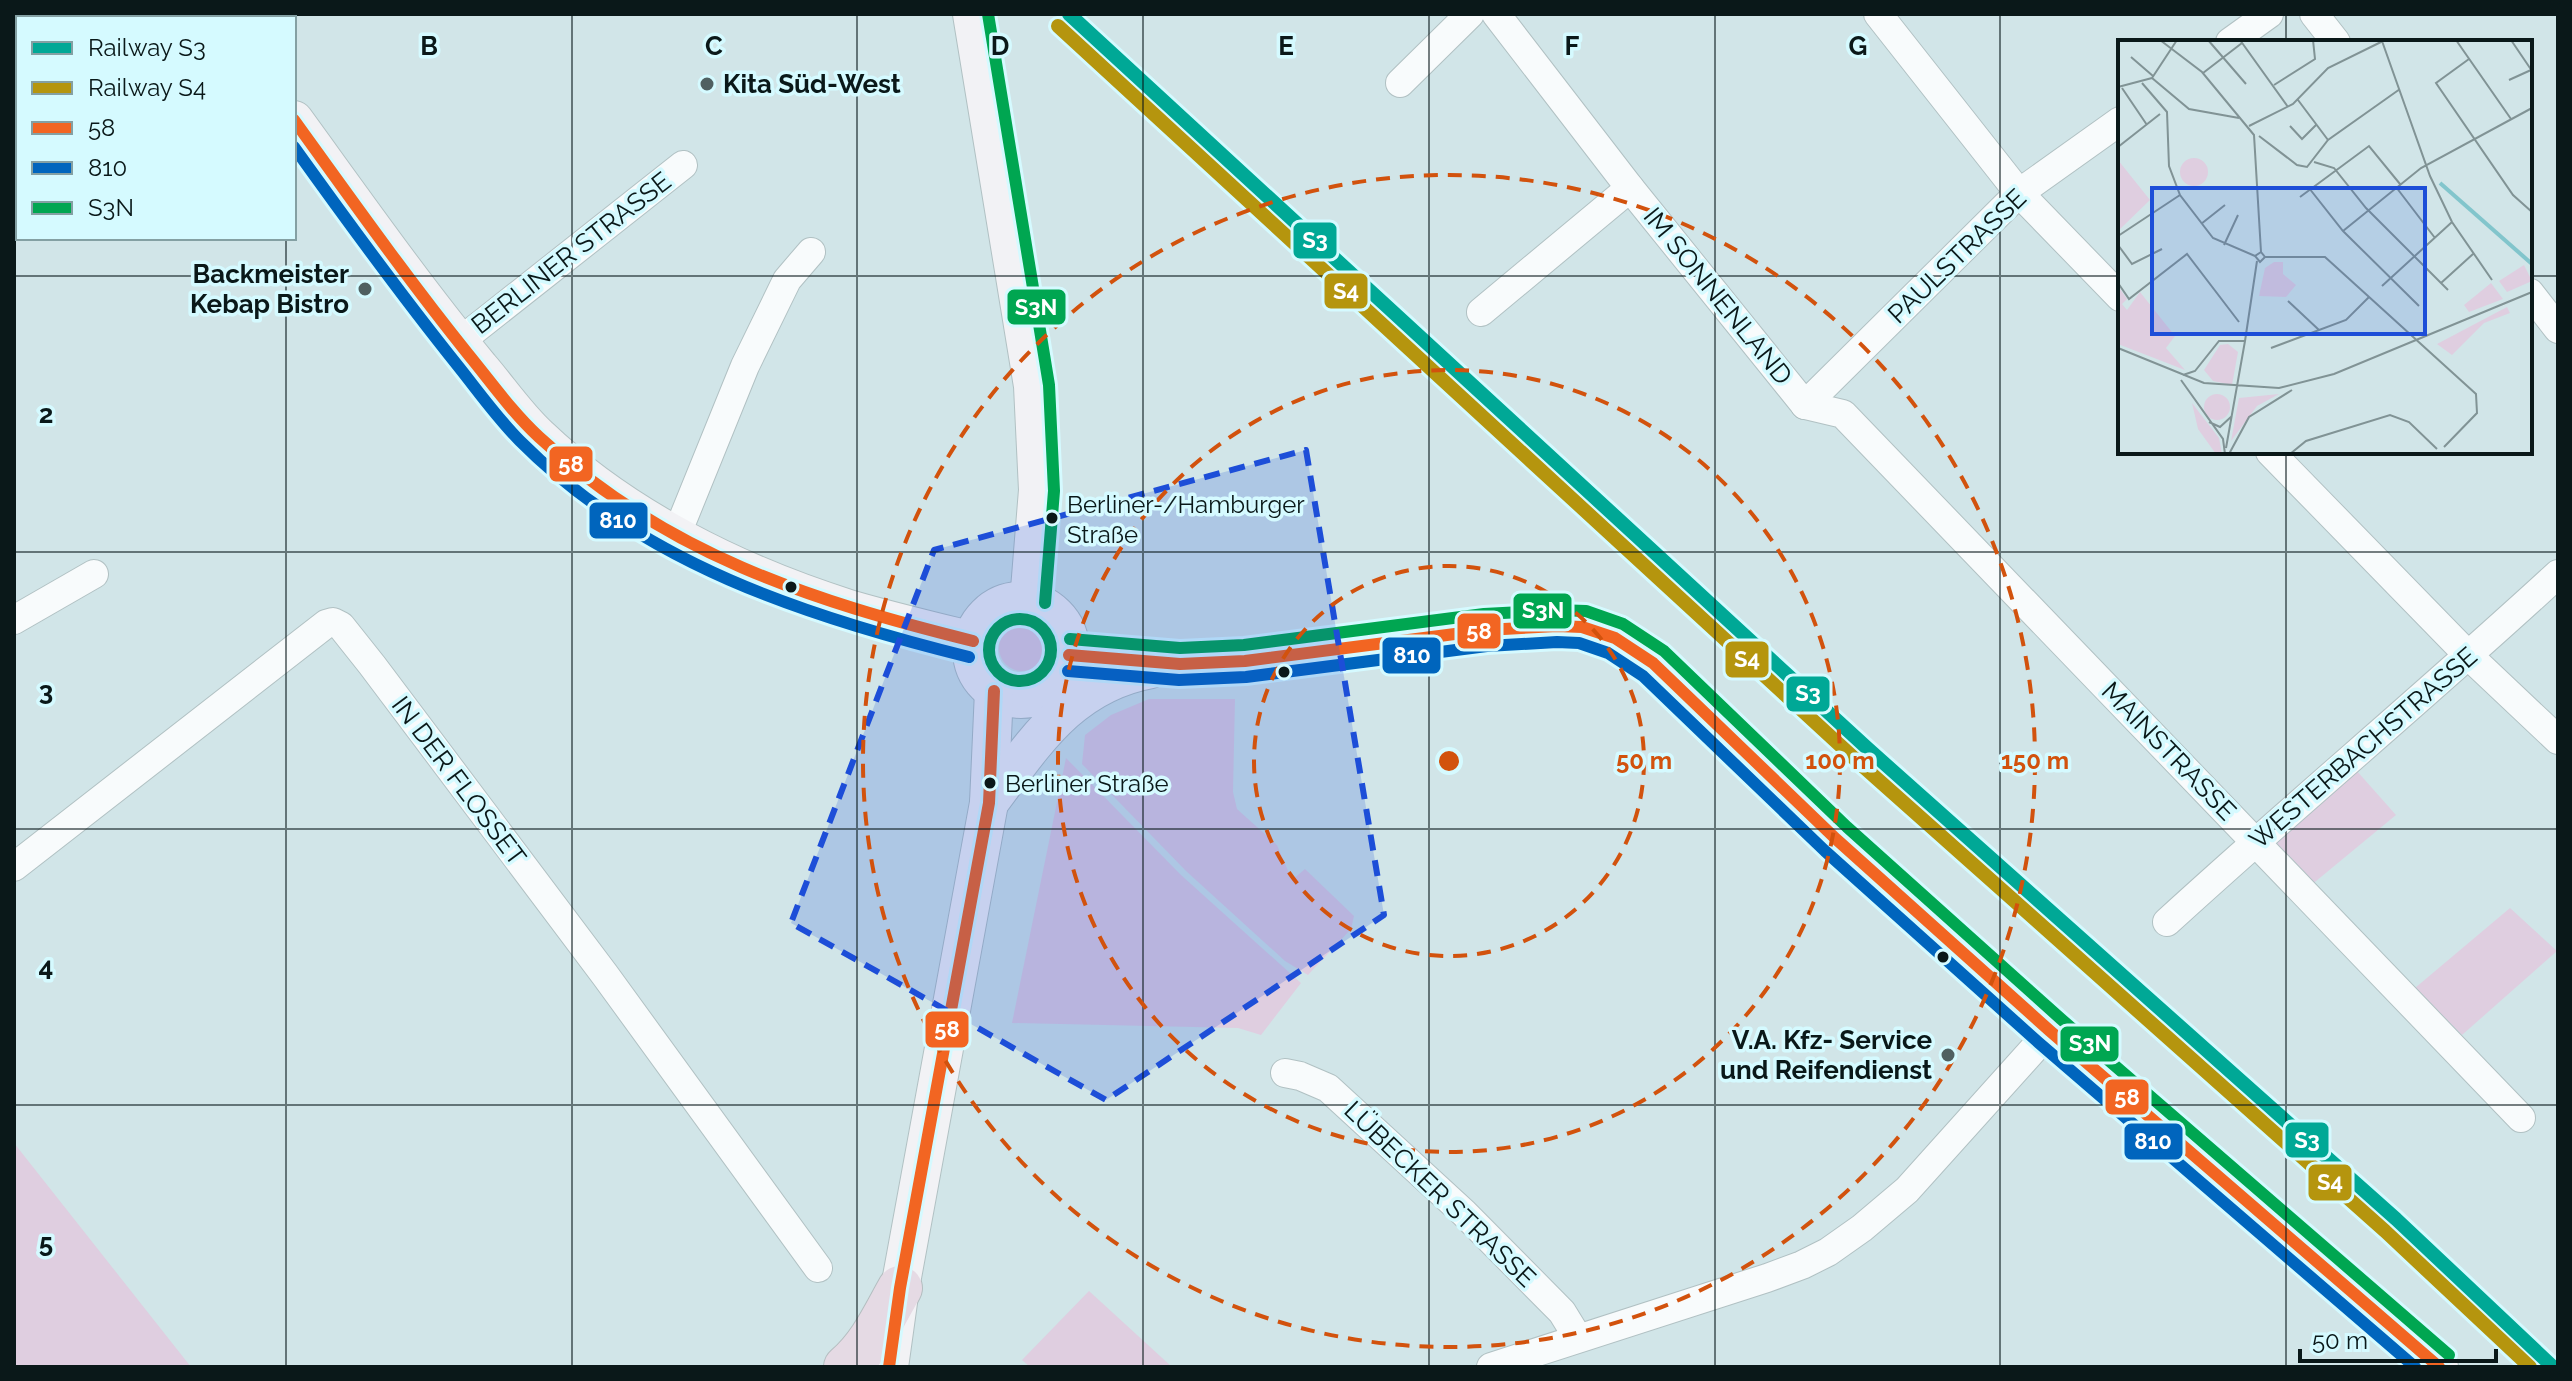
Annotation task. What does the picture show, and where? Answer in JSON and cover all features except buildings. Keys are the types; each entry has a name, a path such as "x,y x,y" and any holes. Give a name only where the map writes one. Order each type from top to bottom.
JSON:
{"highway":[{"path":"846,1367 858,1357 876,1332 900,1288"}],"street":[{"path":"972,14 1033,386 1038,490 1029,602"},
{"path":"1400,83 1470,14"},
{"name":"IM SONNENLAND","path":"1496,14 1630,188 1805,405"},
{"path":"1878,14 2019,193 2118,295"},
{"path":"2233,40 2269,14"},
{"path":"2314,14 2334,40"},
{"name":"PAULSTRASSE","path":"1805,405 2019,193 2118,122"},
{"name":"BERLINER STRASSE","path":"296,123 366,223 459,342 536,435 577,471 676,536 799,592 852,610 973,641"},
{"name":"BERLINER STRASSE","path":"459,342 683,165"},
{"name":"IM SONNENLAND","path":"1481,312 1630,188"},
{"path":"676,536 745,366 787,280 811,252"},
{"path":"2532,296 2558,329"},
{"name":"MAINSTRASSE","path":"1805,405 1843,414 2521,1118"},
{"path":"2272,454 2469,656 2558,740"},
{"path":"14,620 94,574"},
{"name":"WESTERBACHSTRASSE","path":"2167,922 2558,574"},
{"path":"1016,601 1029,602 1055,615 1069,641 1069,655 1065,671 1056,684 1043,694 1011,695 978,675 972,652 973,641 984,618 993,610 1016,601"},
{"name":"IN DER FLOSSET","path":"14,867 326,624 333,622 341,626 430,741 818,1268"},
{"path":"989,803 1047,727 1087,692 1129,673 1180,664 1256,660 1486,630 1570,626 1597,630 1653,663 1836,839 2050,1031 2439,1367"},
{"path":"1069,655 1180,664"},
{"path":"889,1367 900,1288 1011,695"},
{"path":"1491,1367 1767,1278 1828,1252 1907,1190 2050,1031"},
{"name":"LÜBECKER STRASSE","path":"1285,1073 1328,1088 1475,1224 1562,1312 1578,1338"}],"highlighted area":[{"path":"1306,450 1384,915 1106,1100 791,923 934,550"}],"shaded area":[{"path":"1022,625 1038,632 1045,648 1038,664 1022,671 1006,664 999,648 1006,632"},
{"path":"1149,699 1235,699 1233,792 1237,809 1277,845 1292,880 1305,869 1354,916 1351,929 1308,975 1285,961 1186,871 1082,764 1085,735 1111,715"},
{"path":"1066,758 1181,875 1301,983 1261,1035 1238,1028 1012,1023"},
{"path":"2348,761 2396,815 2304,891 2256,841"},
{"path":"2510,908 2557,951 2462,1035 2415,988"},
{"path":"14,1143 191,1367 14,1367"},
{"path":"1089,1291 1172,1367 1030,1367 1022,1360"}],"rail line":[{"name":"S3","path":"1069,14 1867,748 2396,1219 2553,1367"},
{"name":"S4","path":"1058,26 1856,760 2385,1231 2530,1367"}],"transit line":[{"name":"S3N","path":"988,14 1049,385 1054,491 1045,603"},
{"name":"58","path":"296,123 401,267 502,397 539,437 587,477 637,512 742,568 854,609 973,641"},
{"name":"810","path":"296,150 395,285 496,414 567,484 618,521 729,580 848,624 969,657"},
{"name":"S3N","path":"1070,639 1180,648 1244,645 1484,614 1556,610 1586,611 1623,624 1664,651 1847,827 2061,1019 2449,1355"},
{"name":"S3N","path":"1020,619 1032,621 1042,628 1049,638 1051,650 1049,662 1042,672 1032,679 1020,681 1008,679 998,672 991,662 989,650 991,638 998,628 1008,621 1020,619"},
{"name":"58","path":"1069,655 1180,664 1245,661 1486,630 1557,626 1582,627 1615,638 1653,663 1836,839 2050,1031 2439,1367"},
{"name":"810","path":"1068,671 1179,680 1246,677 1487,646 1579,643 1608,653 1643,676 1825,851 2039,1043 2415,1367"},
{"name":"58","path":"889,1367 900,1288 989,803 994,691"}],"place":[{"name":"Kita Süd-West","path":"707,84"},
{"name":"Backmeister Kebap Bistro","path":"365,289"},
{"name":"Berliner-/Hamburger Straße","path":"1052,518"},
{"name":"Berliner Straße","path":"990,783"},
{"name":"V.A. Kfz- Service und Reifendienst","path":"1948,1055"}]}
